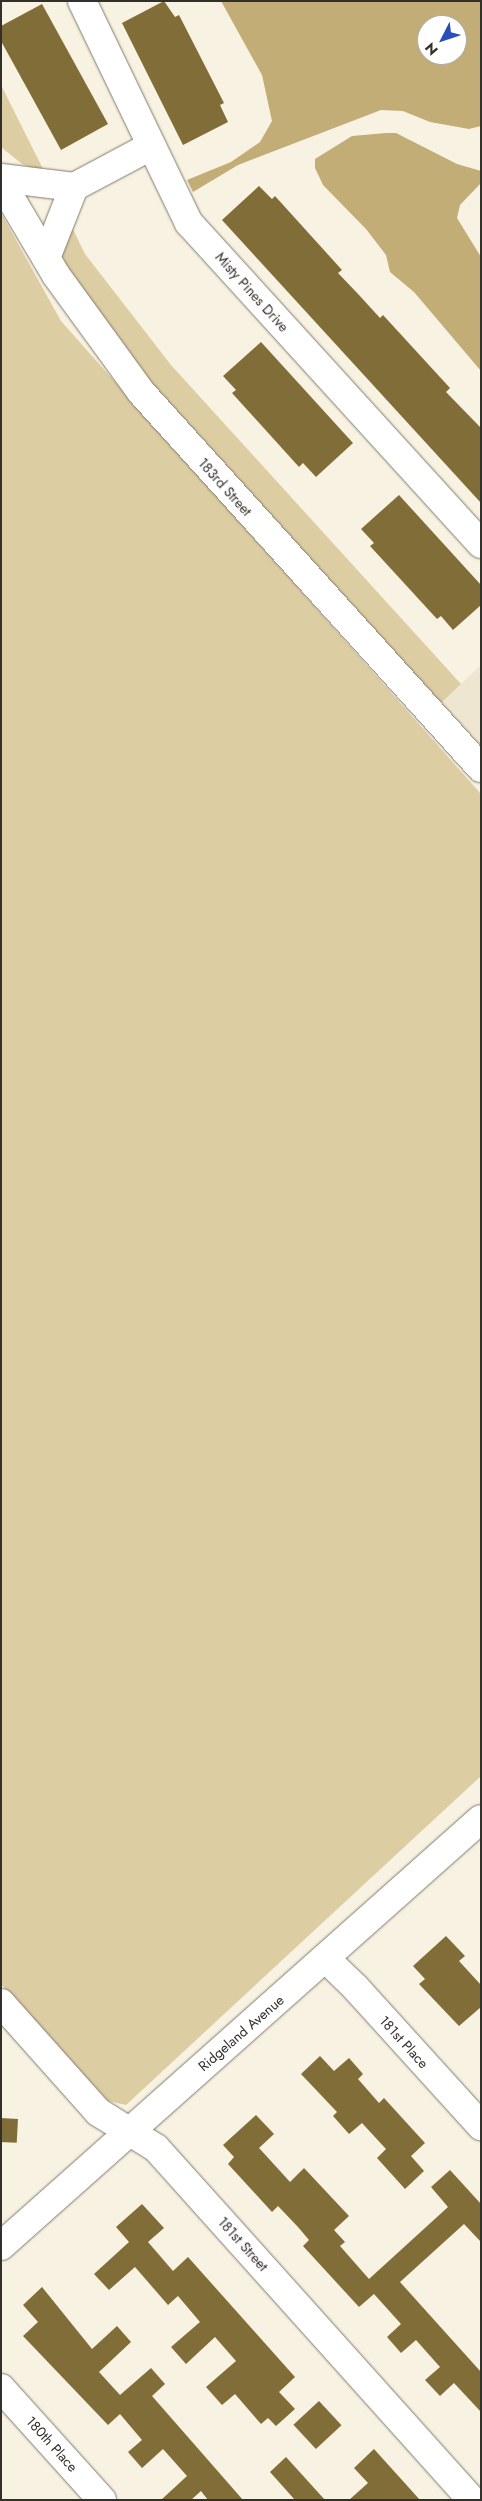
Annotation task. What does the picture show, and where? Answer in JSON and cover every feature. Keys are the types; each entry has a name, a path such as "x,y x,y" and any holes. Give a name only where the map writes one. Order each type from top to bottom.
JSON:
{"street":[{"name":"Misty Pines Drive","path":"82,1 189,223 481,544"},
{"path":"1,180 74,187 151,146"},
{"name":"183rd Street","path":"1,180 46,258 88,323 141,392 481,768"},
{"path":"46,258 74,187"},
{"name":"Ridgeland Avenue","path":"1,2246 128,2131 326,1959 481,1819"},
{"name":"181st Place","path":"326,1959 355,1987 481,2126"},
{"name":"181st Street","path":"1,2003 98,2112 156,2148 472,2500"},
{"name":"180th Place","path":"1,2388 102,2500"}],"shaded area":[{"path":"221,1 481,1 481,126 469,129 430,122 403,111 381,110 238,165 193,192 187,180 231,162 260,142 272,121 262,75"},
{"path":"1,85 45,173 22,164 1,147"},
{"path":"396,133 457,164 481,171 481,183 460,205 457,218 481,257 481,371 414,292 390,272 386,255 366,229 323,185 315,168 315,159 352,136"},
{"path":"1,213 61,321 481,794 481,1776 126,2105 108,2101 1,1984"},
{"path":"70,223 85,254 171,365 461,684 439,705 152,387 71,280 59,252"},
{"path":"481,665 481,750 439,705"}],"building":[{"path":"164,1 175,17 179,15 224,103 220,105 228,122 183,145 122,23"},
{"path":"42,4 108,124 61,150 1,41 1,26"},
{"path":"259,186 272,199 275,196 342,270 338,273 380,318 383,315 450,388 446,392 481,428 481,503 222,220"},
{"path":"261,342 353,443 316,477 303,463 299,467 232,393 236,390 223,376"},
{"path":"399,495 481,585 481,605 453,630 441,616 437,619 370,546 374,543 361,529"},
{"path":"446,1936 465,1956 459,1961 481,1985 481,2007 459,2026 419,1984 425,1979 413,1966"},
{"path":"320,2056 334,2071 349,2058 363,2074 358,2079 379,2103 384,2098 425,2143 411,2156 424,2171 405,2189 377,2158 386,2149 362,2123 349,2134 333,2116 337,2112 301,2074"},
{"path":"256,2115 274,2134 259,2148 290,2182 304,2168 349,2216 334,2230 345,2242 340,2246 369,2279 448,2207 431,2187 450,2170 481,2204 481,2242 464,2224 400,2282 481,2372 481,2412 454,2383 440,2396 425,2380 440,2367 416,2340 401,2353 387,2337 401,2324 374,2294 359,2307 303,2246 309,2240 298,2227 278,2206 272,2212 228,2164 234,2157 223,2145"},
{"path":"1,2118 18,2119 17,2143 1,2142"},
{"path":"142,2204 164,2228 148,2242 173,2271 188,2257 295,2377 279,2392 295,2409 276,2426 268,2418 261,2424 235,2394 222,2405 206,2387 236,2361 215,2337 186,2364 171,2347 200,2322 178,2296 168,2305 135,2267 109,2290 94,2274 129,2242 116,2227"},
{"path":"42,2287 92,2349 117,2326 131,2342 99,2372 120,2395 151,2368 165,2384 152,2396 243,2500 208,2500 201,2491 191,2500 161,2500 187,2476 163,2449 142,2468 128,2452 142,2440 120,2414 108,2425 23,2336 38,2322 23,2305"},
{"path":"319,2401 342,2425 316,2449 293,2425"},
{"path":"374,2449 420,2500 349,2500 368,2483 354,2468"},
{"path":"286,2457 325,2500 295,2500 270,2472"}]}
